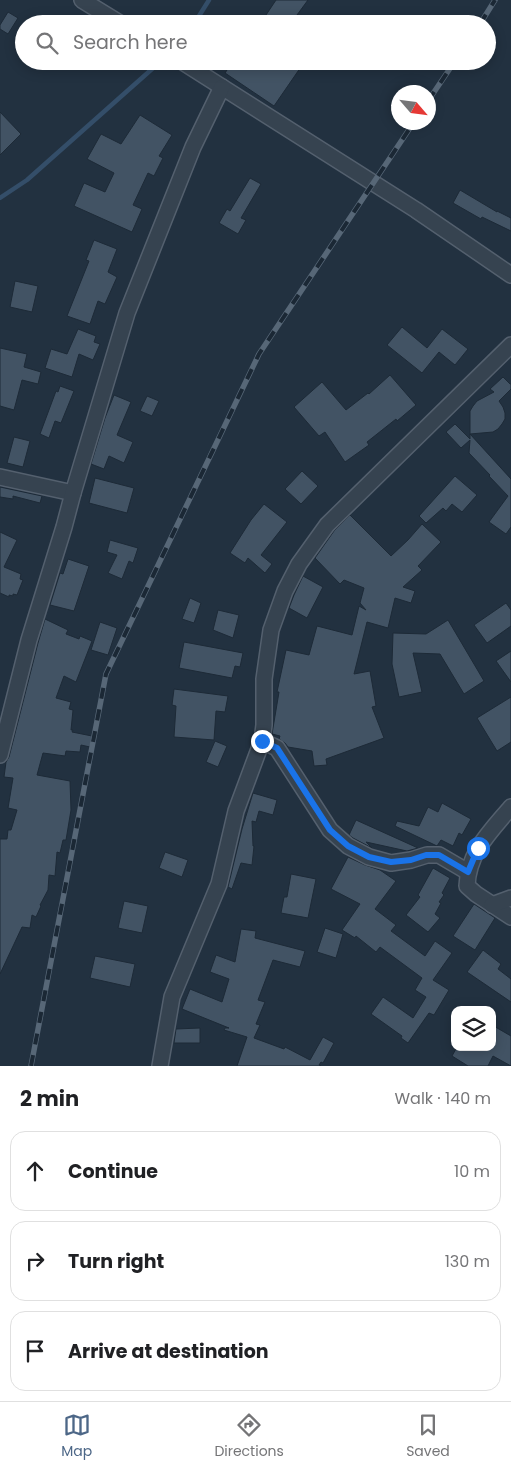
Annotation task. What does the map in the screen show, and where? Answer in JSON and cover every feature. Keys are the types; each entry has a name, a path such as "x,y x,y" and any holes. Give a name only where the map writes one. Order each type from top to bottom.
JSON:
{"street":[{"path":"82,0 106,15"},
{"path":"195,70 416,210 511,275"},
{"path":"0,755 28,640 64,528 72,493 127,313 193,147 222,87"},
{"path":"160,1066 172,997 219,884 236,811 262,741 264,679 271,630 285,591 298,564 327,524 511,345"},
{"path":"0,477 72,493"},
{"path":"262,741 277,748 330,830 348,846 369,857 391,862 411,860 426,855 439,855 468,872"},
{"path":"511,807 478,848 468,872 467,886 511,917"},
{"path":"492,905 511,898"}],"building":[{"path":"276,0 308,0 297,15 266,15"},
{"path":"8,12 15,16 15,23 8,34 0,29 0,25"},
{"path":"227,70 299,70 274,106 225,73"},
{"path":"0,112 21,134 0,155"},
{"path":"140,115 172,135 159,156 163,158 154,176 148,173 133,205 142,209 132,232 74,206 84,183 105,192 114,173 87,159 101,134 121,144"},
{"path":"250,178 261,184 241,218 246,220 238,234 219,223 227,209 230,211"},
{"path":"460,190 511,218 511,231 482,217 481,219 453,203"},
{"path":"94,240 117,249 108,272 117,277 105,304 98,301 90,324 67,316 89,261 86,260"},
{"path":"15,281 38,286 32,312 10,307"},
{"path":"402,327 427,348 442,329 468,349 455,365 439,352 422,373 387,345"},
{"path":"78,329 96,336 94,342 100,344 93,360 79,354 72,377 45,368 51,349 67,354"},
{"path":"0,348 27,354 24,367 41,372 38,384 22,380 14,410 0,406"},
{"path":"390,375 416,405 367,442 369,445 345,462 325,432 319,436 294,407 322,382 346,410 369,394"},
{"path":"503,377 511,384 511,389 499,401 505,413 505,419 498,429 493,432 470,434 470,411 477,401 494,392 490,389"},
{"path":"60,386 74,391 61,423 55,421 49,438 40,434 56,391 58,392"},
{"path":"114,395 131,402 117,435 133,442 124,463 109,456 104,469 91,464"},
{"path":"147,396 159,401 152,416 140,411"},
{"path":"455,424 470,439 470,434 511,479 511,527 506,534 489,522 508,496 469,453 470,440 461,448 446,432"},
{"path":"14,437 30,441 23,467 7,463"},
{"path":"302,471 318,486 301,504 285,489"},
{"path":"455,476 477,495 462,512 452,504 446,511 443,508 426,523 419,516"},
{"path":"95,478 134,488 127,513 89,503"},
{"path":"0,487 42,496 40,503 13,496 13,499 0,497"},
{"path":"264,504 287,522 261,555 272,564 265,573 248,558 245,563 230,553 251,520"},
{"path":"350,515 391,556 422,524 441,542 418,566 422,570 403,587 415,591 411,603 395,598 388,628 367,622 354,674 370,671 376,706 372,707 384,738 326,759 327,765 314,766 312,751 288,747 279,739 280,736 272,734 279,692 277,692 286,650 309,655 317,626 352,635 359,606 366,610 360,603 364,588 344,580 340,584 315,558 334,531"},
{"path":"0,532 17,540 4,567 21,574 20,579 23,580 17,595 9,595 9,597 0,593"},
{"path":"110,540 138,548 133,563 129,561 122,579 108,573 117,555 107,552"},
{"path":"68,559 89,566 74,611 50,605 60,573 63,574"},
{"path":"303,576 323,587 307,618 289,608"},
{"path":"190,598 201,603 194,623 182,619"},
{"path":"506,603 511,610 511,626 487,643 474,625"},
{"path":"218,610 239,615 233,638 213,630"},
{"path":"45,619 68,630 66,634 79,639 80,636 92,641 76,682 64,676 56,698 71,702 69,709 73,710 72,732 92,736 90,747 81,745 80,752 66,751 65,756 43,753 37,775 70,781 71,810 66,840 63,840 60,853 57,852 55,876 49,875 48,890 36,917 32,915 30,928 22,927 0,974 0,839 7,839 8,830 11,830 17,810 8,808 13,778 4,777 6,762 9,757"},
{"path":"448,620 484,681 464,694 440,654 413,653 422,692 399,697 392,664 393,633 426,634"},
{"path":"100,622 117,628 108,655 91,650"},
{"path":"184,642 243,653 240,667 235,666 232,678 179,668"},
{"path":"511,651 511,682 496,661"},
{"path":"174,689 228,696 225,712 216,711 214,740 174,737 176,706 172,705"},
{"path":"511,697 511,742 497,751 477,718"},
{"path":"215,741 227,746 218,767 206,762"},
{"path":"253,793 277,800 273,815 259,811 256,822 252,821 254,846 252,865 241,863 232,889 228,887"},
{"path":"442,803 471,819 462,835 459,833 453,846 441,840 437,846 395,826 397,821 419,826 428,807 438,812"},
{"path":"356,820 418,848 407,851 366,842 372,848 349,835"},
{"path":"165,852 188,860 182,877 159,868"},
{"path":"348,857 380,870 396,881 375,909 396,925 391,931 425,956 435,941 452,953 433,980 449,990 434,1015 429,1013 408,1043 401,1038 402,1036 371,1014 383,997 413,1018 426,997 415,990 422,978 380,947 376,952 356,936 355,938 342,930 360,904 331,889"},
{"path":"433,868 450,878 442,893 444,895 439,902 441,903 435,914 440,918 428,932 406,915 420,897 418,895"},
{"path":"291,874 316,879 308,918 281,913 284,897 287,897"},
{"path":"124,901 148,906 142,933 118,928"},
{"path":"474,904 495,918 475,950 453,936"},
{"path":"325,928 343,934 336,958 317,952"},
{"path":"241,929 256,931 255,938 305,951 300,967 273,960 258,1000 265,1002 256,1024 260,1025 254,1038 284,1049 285,1047 310,1060 323,1037 334,1043 323,1063 321,1062 319,1065 321,1066 237,1066 247,1037 224,1030 229,1028 182,1009 190,989 222,1002 229,979 210,972 216,955 235,962"},
{"path":"483,950 501,964 498,969 511,979 511,1002 467,972"},
{"path":"95,956 135,964 130,987 90,978"},
{"path":"496,1027 511,1036 511,1066 493,1056 488,1066 468,1066 452,1056 455,1051 496,1051"},
{"path":"200,1028 200,1043 174,1043 176,1029"}],"waterway":[{"path":"200,15 209,0"},
{"path":"0,198 27,180 151,70"}],"railway":[{"path":"486,15 495,0"},
{"path":"436,89 449,70"},
{"path":"31,1066 106,674 259,354 409,130"}],"route":[{"path":"262,741 277,748 330,830 348,846 369,857 391,862 411,860 426,855 439,855 468,872 478,848"}]}
